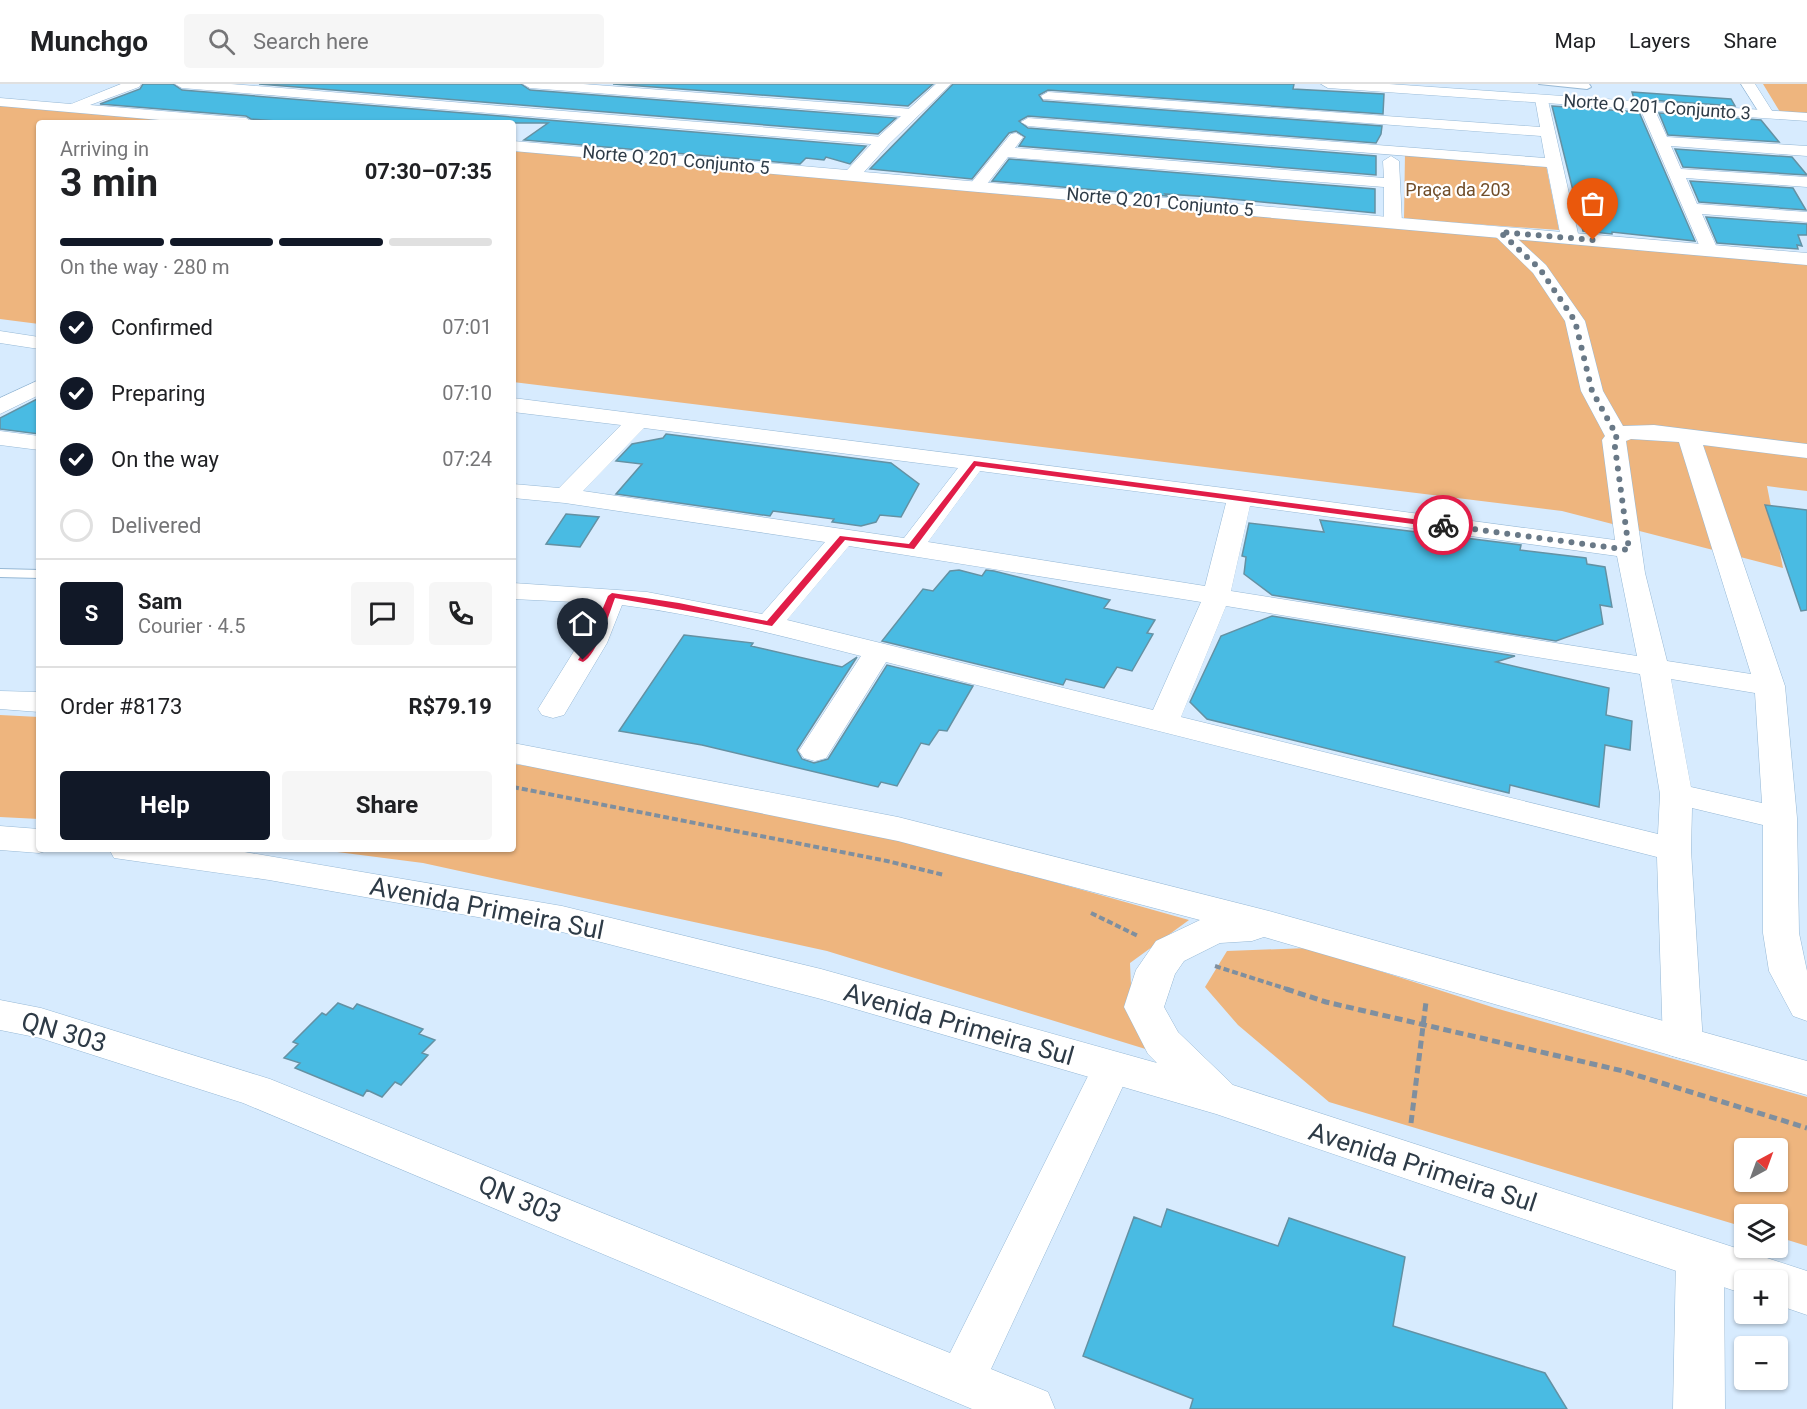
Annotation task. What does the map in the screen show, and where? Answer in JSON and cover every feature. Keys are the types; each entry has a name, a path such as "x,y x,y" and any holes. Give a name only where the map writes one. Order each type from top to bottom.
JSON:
{"street":[{"path":"70,108 134,84"},
{"path":"182,84 883,141"},
{"path":"530,84 912,113"},
{"path":"852,175 883,141 944,84"},
{"name":"Norte Q 201 Conjunto 3","path":"1328,84 1542,91 1646,106 1807,117"},
{"path":"1748,84 1767,114"},
{"path":"560,115 603,90"},
{"path":"977,186 1053,90 1394,121 1546,132"},
{"path":"805,105 823,91"},
{"path":"1542,91 1546,132 1556,163 1570,238"},
{"path":"429,104 450,94"},
{"path":"3,95 70,108 211,120"},
{"path":"1646,106 1709,250"},
{"path":"475,120 494,110"},
{"path":"1393,223 1391,151 1394,121"},
{"path":"1028,122 1556,163"},
{"path":"1661,141 1807,151"},
{"name":"Norte Q 201 Conjunto 5","path":"516,146 1807,259"},
{"path":"1004,152 1392,183"},
{"path":"1675,172 1807,182"},
{"path":"1690,208 1807,217"},
{"path":"1500,232 1540,269 1575,321 1592,391 1617,436"},
{"path":"0,337 36,343"},
{"path":"0,384 20,396"},
{"path":"0,407 36,388"},
{"path":"516,405 1240,497 1629,550"},
{"path":"565,496 638,421"},
{"path":"1683,1044 1674,850 1676,794 1654,667 1629,550 1614,440 1617,436 1628,432 1807,451"},
{"path":"1689,437 1770,686 1780,818 1781,933 1788,971 1807,1006"},
{"path":"0,438 36,443"},
{"path":"911,547 974,463"},
{"path":"516,491 565,496 911,547 1770,686"},
{"path":"1163,723 1216,598 1240,497"},
{"path":"769,624 843,537"},
{"path":"516,591 612,596 679,605 769,624 1674,850"},
{"path":"553,709 592,643 612,596"},
{"path":"815,751 878,651"},
{"path":"0,700 36,702"},
{"path":"516,754 898,829 1269,925 1807,1078"},
{"path":"1676,794 1780,818"},
{"path":"0,838 36,841"},
{"name":"Avenida Primeira Sul","path":"151,852 246,864 561,919 821,984 1220,1098 1737,1270"},
{"path":"1220,1098 1163,1043 1144,1007 1156,970 1170,951 1214,930 1269,925"},
{"name":"QN 303","path":"0,1015 41,1023 256,1091 962,1379 1030,1409"},
{"path":"962,1379 1111,1068"},
{"path":"1699,1409 1700,1258"},
{"path":"1788,1286 1807,1293"}],"lane":[{"path":"1542,91 1587,87 1586,84"},
{"path":"0,573 36,574"}],"path":[{"path":"1407,1162 1431,971"}],"green space":[{"path":"1763,84 1807,84 1807,115 1780,112"},
{"path":"0,99 238,120 36,120 36,324 0,319"},
{"path":"516,144 1807,258 1807,491 1767,486 1783,568 1562,511 516,382"},
{"name":"Praça da 203","path":"1405,153 1546,165 1559,230 1404,219"},
{"path":"0,715 36,717 36,819 0,817"},
{"path":"516,764 602,775 916,843 1189,920 1130,963 1132,1009 1178,1059 827,951 423,863 337,852 516,852"},
{"path":"1308,948 1495,1008 1807,1097 1807,1246 1788,1240 1788,1204 1734,1204 1734,1224 1329,1102 1238,1025 1205,987 1227,951"}],"building":[{"path":"143,84 173,84 182,90 866,146 850,164 826,157 824,160 806,158 800,164 524,140 548,123 516,123 516,120 264,120 251,119 246,116 100,104 140,89"},
{"path":"259,84 521,84 530,90 896,118 878,134"},
{"path":"613,84 933,84 908,106"},
{"path":"953,84 1294,84 1293,89 1384,94 1383,114 1048,90 1039,95 1043,101 1382,126 1376,143 1028,116 1019,121 1028,128 1376,156 1376,175 1019,146 1025,137 1016,131 1009,133 972,179 870,169"},
{"path":"1632,92 1731,99 1735,106 1634,99"},
{"path":"1552,106 1639,112 1695,241 1583,231"},
{"path":"1659,113 1761,120 1779,142 1668,135"},
{"path":"1675,149 1792,157 1807,175 1683,167"},
{"path":"1009,159 1375,189 1375,213 1211,197 1165,194 1167,196 992,181"},
{"path":"1690,181 1793,188 1806,210 1699,202"},
{"path":"1706,217 1807,224 1807,235 1798,235 1802,246 1797,245 1798,249 1717,243"},
{"path":"36,400 36,434 0,429 0,418"},
{"path":"666,434 891,463 919,484 901,517 880,515 876,522 861,526 832,522 834,519 773,511 770,516 616,494 642,464 616,461 632,444 663,438"},
{"path":"1765,505 1807,510 1807,610 1801,611"},
{"path":"566,514 599,517 580,547 546,544"},
{"path":"1320,520 1521,545 1520,550 1586,558 1587,564 1605,567 1612,607 1600,605 1603,624 1556,641 1272,595 1244,574 1246,557 1242,556 1249,523 1324,532"},
{"path":"959,570 982,576 986,570 994,571 1110,600 1104,608 1155,620 1147,633 1153,634 1132,671 1117,667 1104,688 1066,679 1063,685 882,641 923,589 933,591 950,571"},
{"path":"1272,616 1515,656 1496,662 1609,688 1606,715 1632,721 1630,750 1605,745 1599,807 1510,785 1509,793 1207,719 1190,702 1221,636"},
{"path":"684,635 753,643 751,646 842,667 857,657 797,750 802,759 814,763 828,759 887,665 973,686 947,731 939,730 929,745 921,743 897,786 881,782 878,787 702,745 619,731"},
{"path":"338,1003 353,1009 357,1004 423,1029 419,1034 435,1040 422,1053 428,1055 401,1085 395,1082 382,1097 367,1090 363,1096 295,1068 300,1063 284,1058 298,1044 293,1042 322,1013 326,1015"},
{"path":"1167,1209 1278,1246 1289,1218 1405,1257 1393,1326 1545,1373 1567,1409 1190,1409 1193,1399 1083,1356 1134,1217 1161,1227"}],"way so far":[{"path":"1443,525 1629,550 1614,440 1617,436 1592,391 1575,321 1540,269 1500,232 1593,240"}],"route":[{"path":"583,660 612,596 679,605 769,624 843,537 911,547 974,463 1443,525"}]}
